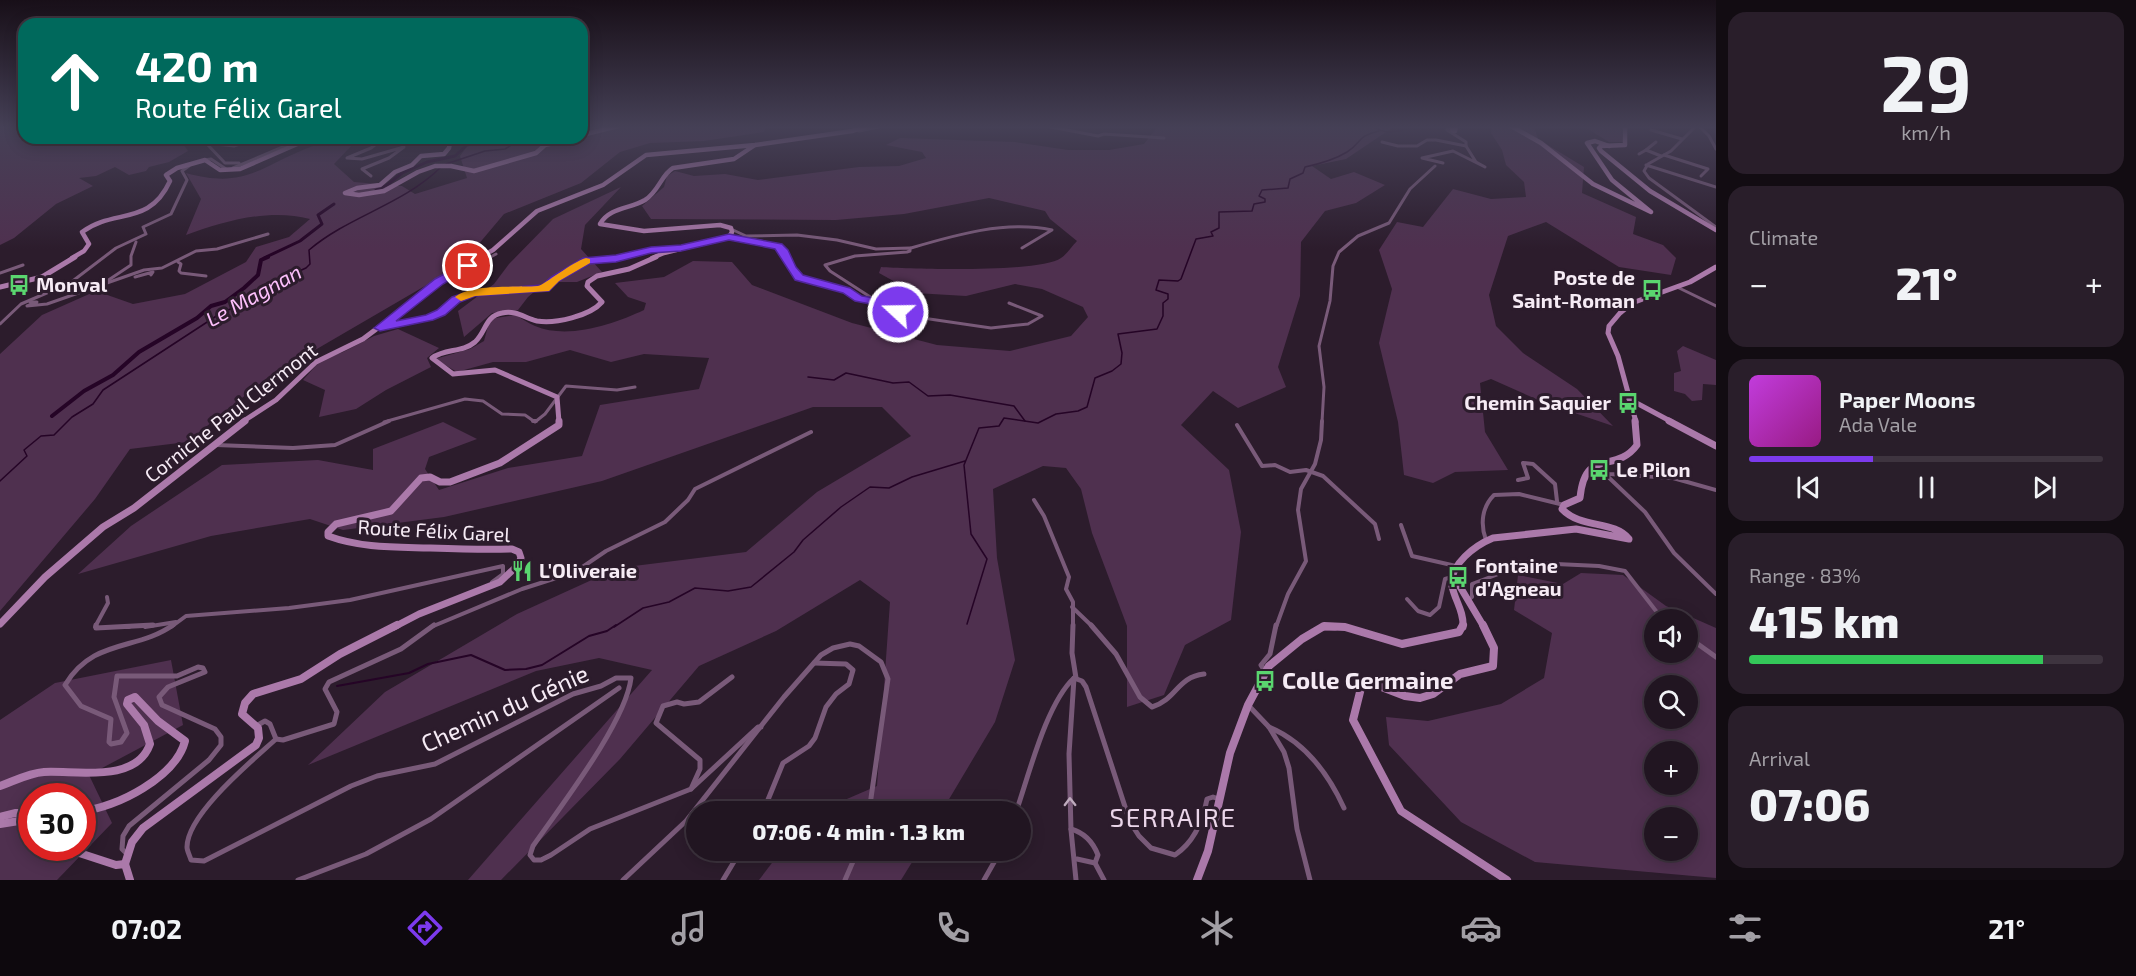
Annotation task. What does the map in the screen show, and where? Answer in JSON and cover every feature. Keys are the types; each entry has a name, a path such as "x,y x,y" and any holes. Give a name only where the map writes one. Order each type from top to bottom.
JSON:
{"street":[{"path":"0,288 46,275 87,249 90,244 82,232 86,229 126,218 148,209 169,185 170,181 166,176 168,173 181,167"},
{"path":"0,324 21,304 72,282 116,248 146,234 143,227 171,214 187,180 182,171 188,167"},
{"path":"216,167 220,170 241,167"},
{"path":"367,167 362,169 370,176"},
{"path":"407,167 396,172 380,185 352,189 345,193 359,195 384,191 418,172 437,167"},
{"path":"448,167 474,171 488,167"},
{"name":"Corniche Paul Clermont","path":"0,624 45,576 103,527 134,508 212,444 276,400 316,362 380,328 448,277 493,250 537,211 603,185 630,167"},
{"path":"680,167 669,170 653,194 638,204 606,215 600,224 637,231 677,230 720,225 746,236 797,235 842,240 876,249 910,248 994,230 1051,229 1051,233 1022,248"},
{"path":"1265,671 1261,664 1270,654 1277,622 1287,594 1302,572 1306,561 1298,510 1301,489 1311,471 1321,440 1324,387 1319,346 1330,301 1332,270 1337,254 1358,236 1389,223 1410,189 1434,167"},
{"path":"1572,167 1593,184 1651,212 1634,202 1601,167"},
{"path":"1618,167 1657,196 1716,229"},
{"path":"1645,167 1644,172 1649,178 1716,229"},
{"path":"1653,167 1716,187"},
{"path":"1701,167 1708,169 1701,176"},
{"path":"730,228 733,238"},
{"path":"21,304 37,302 27,306 29,307 47,304 144,270 162,268 196,251 217,249 268,234"},
{"path":"380,328 441,313 456,299 474,293 545,288 555,279 586,261 616,258 651,250 681,248 733,238 756,240 779,247 799,278 846,290 862,300 878,302"},
{"path":"105,283 131,265 131,256 136,242"},
{"path":"557,397 501,371 480,369 453,374 432,358 442,351 459,350 473,343 480,336 487,319 492,315 517,312 534,321 541,321 597,309 602,302 587,286 588,282 597,276 629,269 681,248"},
{"path":"910,248 907,252 855,256 825,265 830,271 878,302 909,316 992,328 1028,324 1042,316 1010,303"},
{"path":"448,277 457,276 495,254"},
{"path":"178,262 181,264 179,272 206,276"},
{"path":"0,273 23,265"},
{"path":"1564,505 1580,498 1582,479 1590,470 1629,454 1636,447 1636,424 1618,356 1608,333 1608,326 1647,294 1676,287 1716,267"},
{"path":"105,283 113,284 147,272 153,272 151,275"},
{"path":"1676,287 1716,306"},
{"path":"212,444 293,448 335,445 378,424 465,399 484,401 504,415 527,416 530,421 535,422 540,419 563,387 568,385 617,390 635,387"},
{"name":"Route Félix Garel","path":"256,726 242,714 245,703 253,694 301,679 340,654 419,614 500,582 513,572 520,558 519,552 512,549 463,551 406,546 375,547 331,539 328,532 336,524 391,511 422,478 430,477 442,482 450,482 489,468 513,456 558,427 560,416 557,397"},
{"path":"1629,399 1716,446"},
{"path":"1238,425 1246,434 1247,442 1262,466 1275,465 1290,472 1302,469 1327,478 1375,524 1379,539"},
{"path":"96,860 116,865 126,859 135,837 147,825 252,749 259,738 256,726 265,721 270,724 276,740 283,740 334,724 337,712 325,689 329,682 401,649 432,626 522,589 575,572 613,548 665,522 688,500 695,489 811,432"},
{"path":"1518,480 1528,478 1523,463 1533,464 1555,484 1557,501"},
{"path":"1590,470 1673,478 1716,490"},
{"path":"1604,473 1646,512 1674,553 1716,594"},
{"path":"1486,540 1484,508 1486,501 1494,495 1512,493 1557,501 1564,505"},
{"path":"1034,500 1063,559 1069,578 1066,589 1073,602 1072,654 1075,678 1071,702 1071,829 1072,846 1077,859 1076,880"},
{"path":"1197,880 1206,858 1230,753 1248,705 1265,671 1302,639 1324,626 1345,627 1402,645 1459,632 1463,628 1464,619 1452,578 1457,566 1486,540 1500,536 1568,529 1597,531 1628,540 1630,538 1623,533 1570,518 1562,509 1564,505"},
{"path":"1401,525 1412,556 1457,566"},
{"path":"1467,600 1472,597 1472,585 1501,573 1511,562 1516,561 1599,566 1625,572 1653,609"},
{"path":"130,880 122,849 123,836 129,826 210,760 221,745 219,731 162,705 159,697 171,684 199,677 205,672 203,668 198,667 177,676 117,676 113,682 113,691 122,725 127,733 125,740 113,746 109,742 111,719 81,705 65,685 72,673 98,653 110,647 162,633 176,622 191,615 289,608 375,596 503,566 503,574 484,589"},
{"path":"1407,599 1418,611 1430,615 1439,608 1445,579 1452,578"},
{"path":"1452,578 1459,585 1495,648 1497,655 1493,666 1480,671 1462,673 1438,692 1419,698 1366,681 1361,688 1353,720 1401,811 1507,880"},
{"path":"107,597 108,603 96,628 143,627 168,621 176,622"},
{"path":"1072,607 1116,653 1138,696 1152,707 1165,703 1183,679 1204,674"},
{"path":"1698,644 1716,657"},
{"path":"623,880 674,835 814,663 821,655 833,648 855,645 881,662 886,672 886,704 871,801"},
{"path":"767,801 783,763 809,746 818,732 826,707 852,679 853,670 846,664 841,662 814,663"},
{"path":"690,789 700,769 700,760 655,720 663,706 677,702 684,705 695,704 732,677"},
{"name":"Chemin du Génie","path":"276,740 199,814 187,849 191,860 204,861 363,781 435,764 573,694 602,686 616,678 631,678 633,685 630,692 614,726 532,846 530,855 534,860 541,860 551,855 590,829 690,789 758,727 761,727"},
{"path":"1020,801 1057,700 1067,682 1075,678 1082,681 1086,687 1126,815 1136,833 1145,843 1159,852 1175,855 1185,847 1203,818 1207,799 1214,797 1220,799"},
{"path":"298,880 364,856 430,820 619,688"},
{"path":"0,786 39,772 111,773 132,764 147,751 150,740 141,719 127,704 128,700 135,697 158,721 185,741 184,749 160,774 131,795 96,808"},
{"path":"1248,705 1269,727 1288,763 1297,829 1310,880"},
{"path":"1269,727 1285,735 1314,760 1330,780 1344,808"},
{"path":"0,818 18,813"},
{"path":"0,824 18,821"},
{"path":"1071,829 1083,834 1095,847 1098,855 1095,863 1104,880"},
{"path":"1077,859 1095,863"},
{"path":"723,880 734,861"},
{"path":"845,880 853,861"},
{"path":"984,880 996,861"}],"shaded area":[{"path":"0,167 115,167 96,176 79,178 93,186 56,204 14,238 0,245"},
{"path":"115,167 149,167 146,171 129,175"},
{"path":"266,167 337,167 354,182 402,186 415,194 467,178 464,167 601,167 581,183 504,214 461,265 267,378 187,442 130,449 95,499 0,611 0,354 42,315 96,291 133,304 185,294 246,262 256,247 289,237 310,219 295,216 263,216 232,221 186,235 201,199 186,173 224,179 239,177"},
{"path":"858,167 1314,167 1331,179 1354,172 1385,185 1356,203 1325,211 1301,242 1300,296 1278,367 1286,387 1238,408 1213,391 1181,425 1229,470 1241,532 1231,620 1185,645 1164,695 1127,707 1127,626 1092,533 1081,489 1066,468 1043,466 993,489 997,558 1015,660 995,722 948,801 842,801 877,786 890,602 860,580 776,631 699,666 620,759 501,880 468,880 652,670 599,658 536,671 308,765 385,692 517,614 618,568 746,552 817,492 911,436 882,407 813,407 602,481 444,517 343,530 310,519 211,536 78,574 131,526 222,465 318,460 373,470 373,449 443,422 477,439 429,457 425,469 439,490 508,468 582,456 600,405 699,389 709,358 644,354 611,362 570,350 526,362 493,362 457,372 435,359 470,349 484,341 490,319 515,315 535,326 562,331 591,329 619,320 644,310 646,303 628,297 615,283 664,277 693,261 732,262 752,285 852,323 937,345 1010,351 1071,336 1088,317 1083,307 1042,289 1015,284 966,296 915,293 879,273 881,267 975,269 1049,263 1061,258 1077,241 1050,219 1045,211 989,198 904,214 836,220 651,219 642,206 664,187 667,176 675,171 694,176 725,174 758,180"},
{"path":"1508,167 1584,167 1582,193 1636,217 1633,234 1663,245 1676,258 1671,275 1619,267 1546,222 1508,236 1489,295 1496,326 1523,353 1577,389 1613,426 1545,403 1491,379 1480,383 1485,432 1508,470 1455,472 1433,483 1404,475 1398,422 1379,343 1392,289 1379,250 1397,222 1423,227 1453,189 1491,199 1526,197 1524,182"},
{"path":"621,187 585,225 581,249 602,272 577,282 546,282 528,297 518,310 492,313 464,337 458,311 494,284 509,264 553,219"},
{"path":"398,329 439,348 427,358 431,367 386,390 356,409 319,417 325,390 303,380 320,361 374,336"},
{"path":"1683,346 1716,360 1716,385 1703,384 1702,400 1692,401 1685,394 1674,391 1674,373 1681,371 1677,351"},
{"path":"1581,573 1623,575 1673,609 1644,609 1644,663 1698,663 1698,620 1716,628 1716,878 1535,862 1461,822 1389,745 1386,717 1428,721 1501,704 1544,678 1552,633 1514,610 1518,575 1563,584"},
{"path":"171,660 183,725 89,775 93,783 18,783 18,861 75,861 57,880 0,880 0,720 55,683"},
{"path":"96,790 112,823 96,840"},
{"path":"773,861 913,861 901,880 759,880"}],"waterway":[{"path":"376,190 415,167"},
{"path":"967,624 987,559 971,534 964,465 979,428 999,426 1004,418 1038,423 1056,414 1078,411 1087,407 1095,378 1112,371 1121,364 1122,353 1118,334 1157,329 1163,316 1163,303 1168,299 1168,294 1156,290 1159,280 1178,281 1181,279 1196,239 1213,236 1211,232 1219,228 1219,212 1252,211 1254,204 1265,202 1265,199 1259,196 1262,190 1288,188 1290,179 1303,173 1305,167"},
{"name":"Le Magnan","path":"0,481 27,456 24,450 41,436 54,435 72,417 93,404 103,390 221,313 240,305 272,283 306,268 310,264 309,250 325,238 409,192 440,168"},
{"path":"264,258 300,241 322,224 318,215 334,204"},
{"path":"52,416 84,391 113,375 139,352 197,318 211,306 225,302 258,275 261,260 268,257"},
{"path":"808,377 834,380 846,373 893,383 909,382 928,396 950,395 1014,406 1025,421"},
{"path":"614,627 643,608 669,602 695,588 728,591 751,587 794,552 803,540 841,507 870,487 889,488 912,477 965,461"},
{"path":"337,686 409,673 428,664 471,655 505,670 526,669 542,665 589,636 607,631 616,625"}],"slow traffic":[{"path":"461,297 474,293 545,288 555,279 586,261"}],"place":[{"name":"Monval","path":"19,285"},
{"name":"Poste de Saint-Roman","path":"1652,290"},
{"name":"Chemin Saquier","path":"1628,403"},
{"name":"Le Pilon","path":"1599,470"},
{"name":"L'Oliveraie","path":"522,571"},
{"name":"Fontaine d'Agneau","path":"1458,577"},
{"name":"Colle Germaine","path":"1265,681"}],"district":[{"name":"SERRAIRE","path":"1173,818"}],"route":[{"path":"468,266 443,279 380,328 417,321 441,313 456,299 474,293 545,288 555,279 586,261 626,257 651,250 681,248 729,237 756,240 779,247 799,278 846,290 859,298 878,302 898,312"}]}
